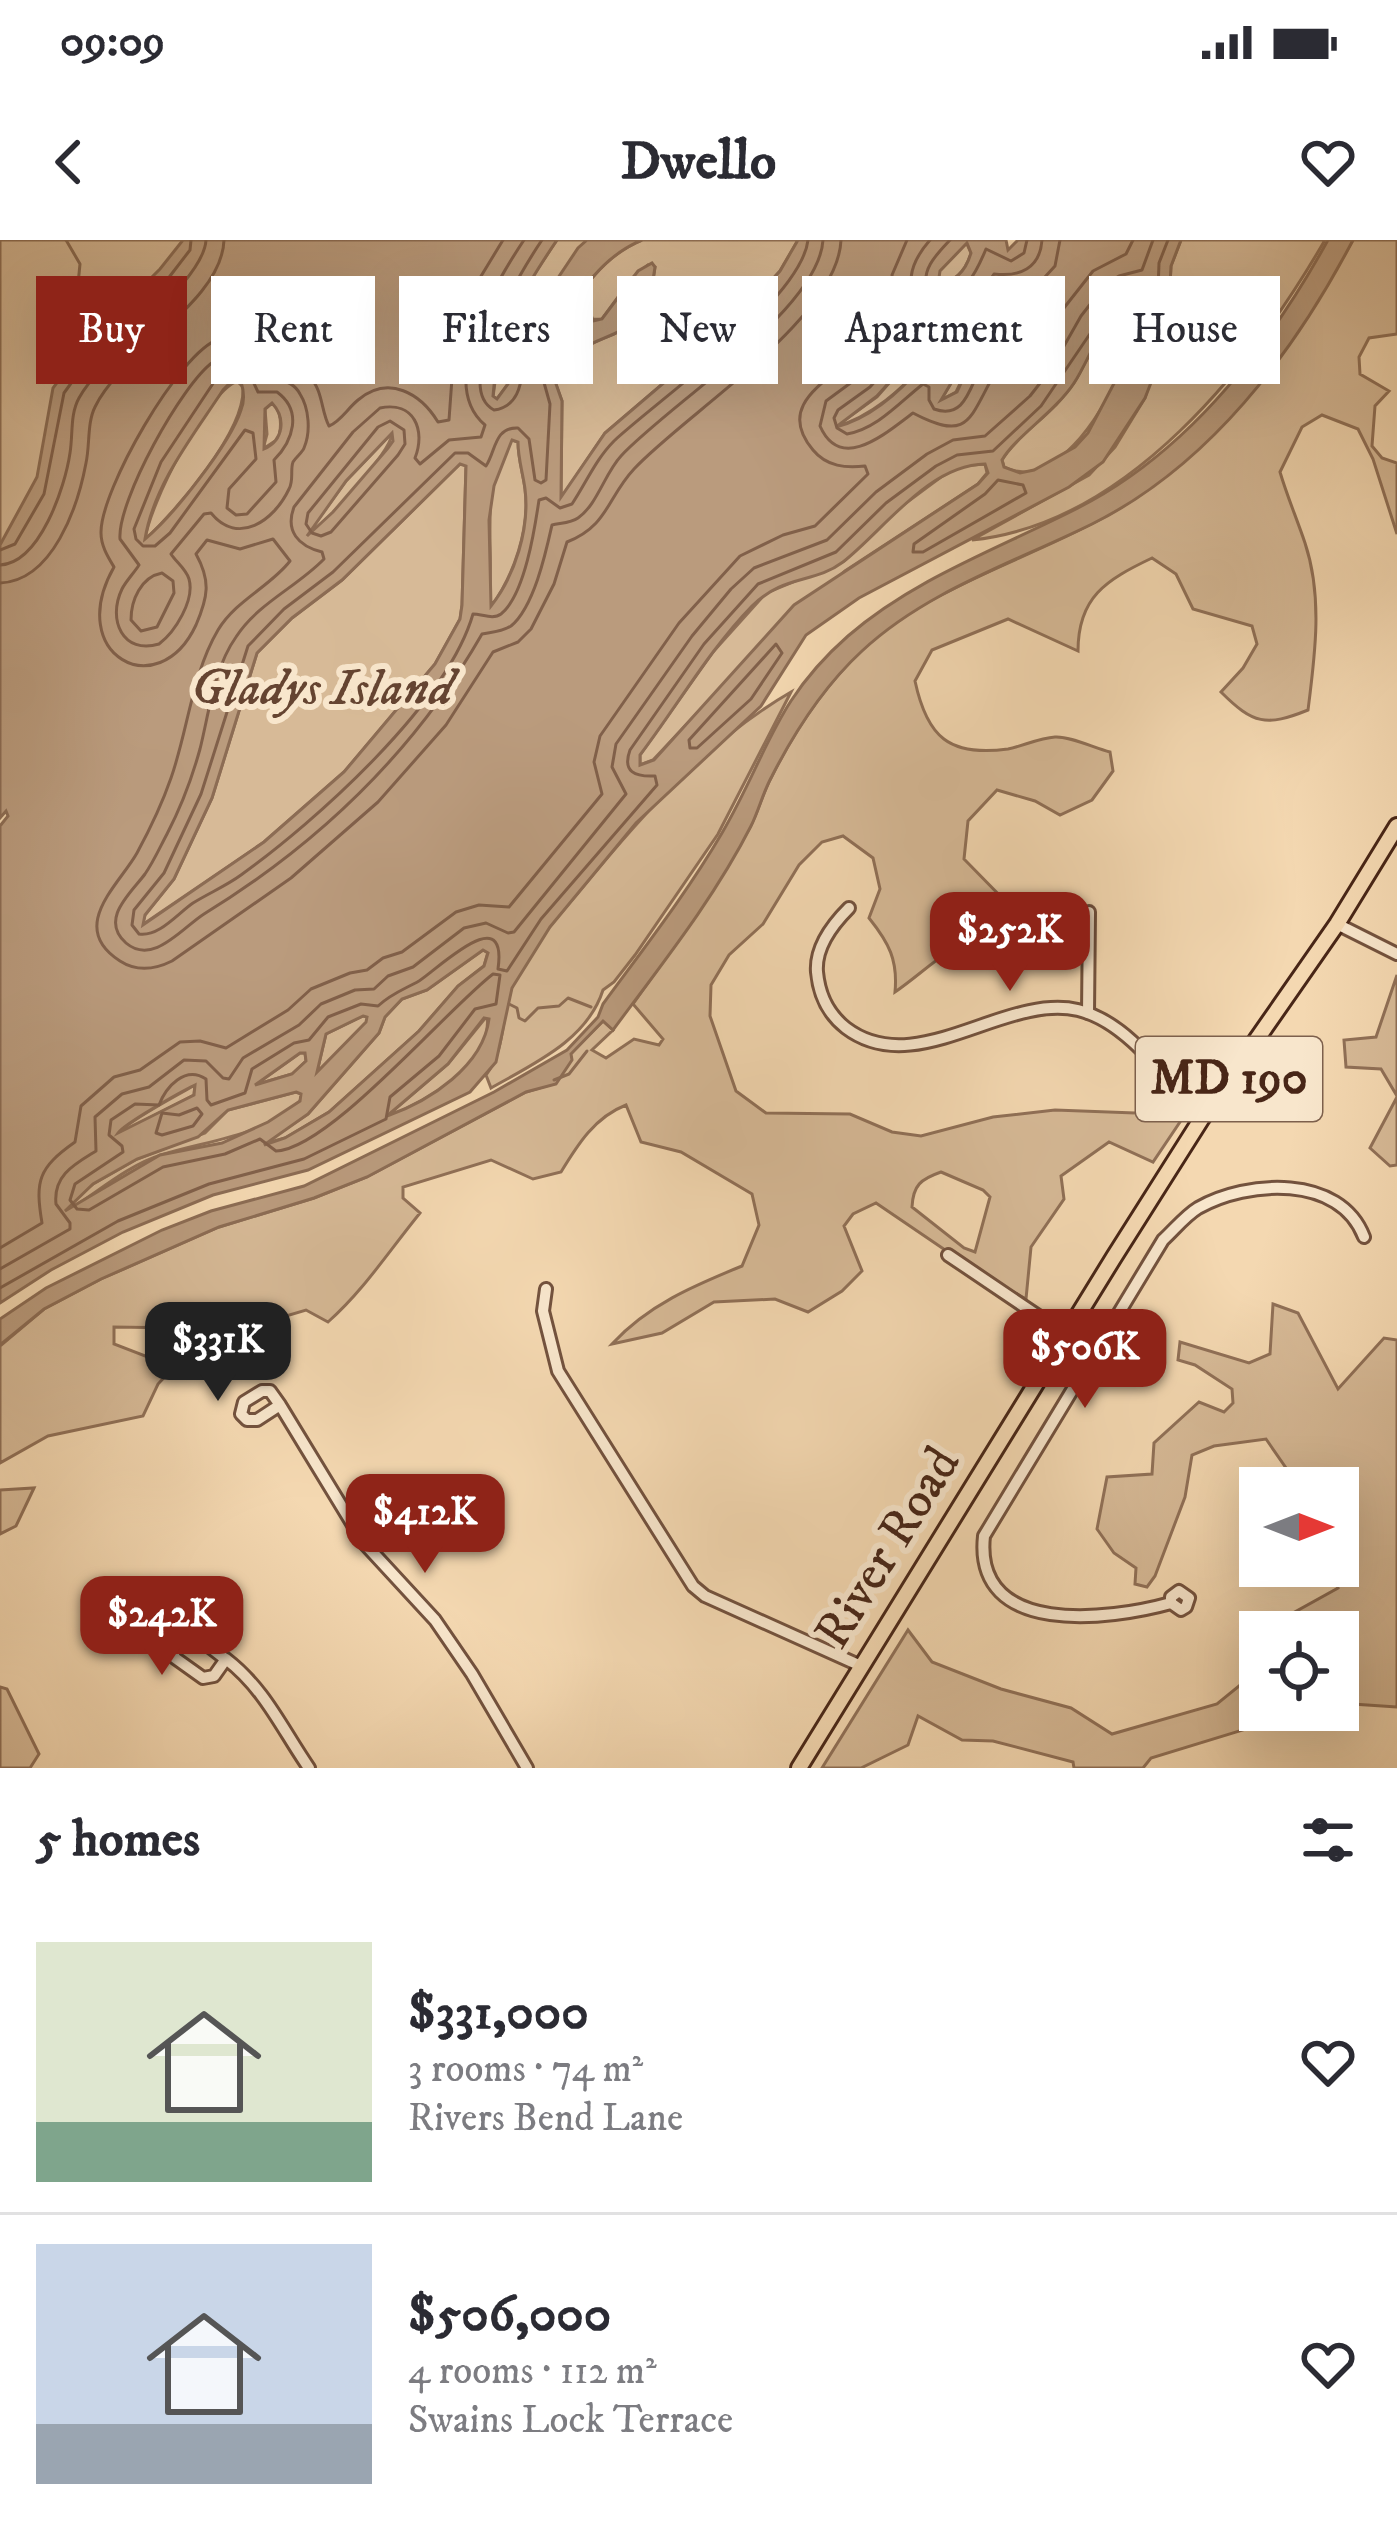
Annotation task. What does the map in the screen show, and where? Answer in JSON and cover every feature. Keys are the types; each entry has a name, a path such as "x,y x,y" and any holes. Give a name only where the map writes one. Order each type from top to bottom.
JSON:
{"main road":[{"name":"River Road","path":"799,1768 1202,1118 1337,924 1397,826"}],"street":[{"path":"849,908 828,931 817,973 826,1005 852,1033 907,1044 1039,1010 1088,1013 1124,1035 1202,1118"},
{"path":"1088,1013 1089,912"},
{"path":"1337,924 1397,954"},
{"path":"1171,1603 1104,1617 1044,1612 1010,1600 985,1568 987,1528 1163,1240 1196,1210 1237,1192 1266,1187 1302,1190 1334,1203 1358,1221 1364,1237"},
{"path":"948,1255 1093,1353"},
{"path":"546,1288 543,1311 548,1340 566,1388 694,1586 861,1666"},
{"path":"280,1405 364,1543 435,1621 527,1768"},
{"path":"226,1660 214,1676 203,1678 175,1658 170,1643 176,1633 188,1630 226,1660 265,1696 309,1768"}],"green space":[{"path":"0,240 204,240 176,276 36,276 36,384 93,384 45,447 30,506 0,552"},
{"path":"557,240 587,240 560,276 534,276"},
{"path":"642,240 798,240 775,276 653,276 655,267 648,265 634,276 617,276 617,298 602,319 593,319 593,278"},
{"path":"1181,240 1325,240 1280,310 1280,276 1170,276"},
{"path":"1353,240 1397,240 1397,334 1369,338 1359,357 1360,374 1389,391 1375,406 1372,446 1382,458 1397,463 1397,534 1373,459 1358,429 1322,415 1302,427 1280,472 1314,584 1315,647 1308,710 1281,719 1261,719 1242,711 1221,692 1257,644 1252,626 1193,609 1176,574 1152,558 1098,592 1083,617 1078,651 1008,619 932,650 915,681 926,716 944,739 970,750 988,751 1068,738 1110,752 1113,771 1092,800 1060,815 1035,801 997,790 968,821 964,859 1010,906 1006,919 994,933 951,950 895,992 891,952 869,918 880,889 873,858 843,836 822,842 799,865 763,924 729,955 711,985 710,1016 736,1091 766,1113 850,1114 892,1132 921,1136 993,1117 1055,1110 1135,1113 1166,1099 1184,1116 1153,1162 1109,1142 1061,1176 1064,1199 1031,1247 1026,1299 876,1203 853,1214 844,1226 862,1271 842,1291 808,1312 775,1299 714,1302 662,1333 612,1344 656,1307 742,1266 759,1225 752,1194 681,1152 641,1142 626,1105 596,1124 561,1172 533,1179 491,1160 403,1187 403,1198 420,1213 328,1322 306,1310 276,1319 213,1316 182,1328 114,1327 114,1344 174,1367 158,1384 143,1416 48,1436 0,1463 0,1346 44,1309 219,1227 367,1177 526,1092 556,1083 570,1054 603,1021 613,1030 592,1050 606,1058 634,1039 659,1045 663,1039 633,1004 736,852 799,728 847,666 914,610 1099,520 1140,495 1213,434 1257,384 1280,384 1280,354","holes":["941,1172 990,1197 975,1252 912,1207 919,1184"]},
{"path":"966,242 971,253 963,270 957,276 939,276"},
{"path":"617,332 617,384 662,384 605,433 561,498 562,401 556,384 593,384 593,344"},
{"path":"1089,356 1089,384 1114,384 1088,428 1058,459 1023,472 1004,467 1002,460 1008,451 1074,383"},
{"path":"233,384 243,387 241,405 222,447 145,540 180,453"},
{"path":"495,384 508,384 497,399 493,397"},
{"path":"888,384 904,384 874,409 835,427"},
{"path":"950,384 960,384 956,392 941,400"},
{"path":"1149,384 1224,384 1180,431 1133,471 1083,504 1029,528 972,540 1089,475 1115,447"},
{"path":"272,403 279,415 279,434 263,449 265,409"},
{"path":"392,433 356,488 306,536 346,481"},
{"path":"512,440 518,442 525,520 513,566 491,607 491,499 501,458"},
{"name":"Gladys Island","path":"460,464 466,465 462,605 460,619 435,664 344,772 264,842 142,925 174,879 212,798 257,653 292,618 342,580"},
{"path":"985,464 987,473 978,484 845,571 731,677 653,760 640,765 640,755 713,652 766,593 844,561 894,512 941,477 961,466"},
{"path":"791,692 718,834 635,955 603,990 585,1023 558,1048 491,1088 486,1075 497,1054 512,987 543,935 678,781 732,733"},
{"path":"483,950 488,952 484,966 329,1112 285,1138 263,1144 308,1114 379,1033 385,1017 402,999 427,990"},
{"path":"1397,975 1397,1096 1381,1069 1346,1067 1344,1040 1376,1037"},
{"path":"363,1016 367,1022 317,1072 326,1034"},
{"path":"487,1016 486,1034 467,1066 435,1093 383,1119 448,1064"},
{"path":"305,1053 306,1061 292,1074 255,1085"},
{"path":"195,1085 194,1095 118,1134 141,1116"},
{"path":"302,1094 300,1101 269,1123 148,1160 64,1213 93,1184 137,1159 205,1133 228,1110"},
{"path":"1397,1097 1397,1165 1390,1166 1370,1148"},
{"path":"1273,1304 1298,1313 1338,1389 1384,1338 1397,1340 1397,1707 1359,1704 1359,1611 1297,1611 1338,1587 1359,1587 1359,1467 1285,1467 1266,1439 1214,1446 1192,1455 1185,1497 1147,1587 1135,1584 1136,1568 1114,1553 1097,1529 1107,1477 1152,1474 1154,1443 1199,1402 1224,1412 1233,1403 1232,1389 1195,1365 1178,1360 1180,1342 1249,1363 1270,1354"},
{"path":"34,1488 16,1526 0,1534 0,1490"},
{"path":"908,1630 932,1662 1001,1689 1071,1708 1112,1734 1217,1704 1239,1686 1239,1731 1151,1758 1143,1768 1074,1768 1073,1762 993,1741 962,1740 918,1716 908,1745 861,1768 822,1768"},
{"path":"0,1687 7,1689 39,1754 30,1768 0,1768"}],"water":[{"path":"183,240 557,240 535,276 399,276 399,384 494,384 497,399 508,384 556,384 562,401 561,497 605,433 662,384 778,384 775,276 798,240 1006,240 1008,250 1018,240 1181,240 1170,276 1089,276 1089,356 1057,404 1002,460 1004,467 1020,473 1034,470 1075,447 1088,433 1114,384 1150,384 1103,462 1069,487 859,598 806,635 761,706 636,823 550,927 512,988 496,1062 470,1092 308,1170 213,1195 123,1232 0,1303 0,826 8,816 6,811 0,818 0,545 37,477 56,384 187,384 187,276 153,276","holes":["211,276 375,276 375,384 241,384 242,406 225,441 185,497 145,539 166,480 229,384 211,384","272,403 281,428 276,440 264,449 265,409","392,433 388,448 307,536 346,481","512,440 518,442 525,520 514,566 491,606 489,520 494,486","460,464 466,466 460,619 435,664 344,772 264,842 143,925 145,915 174,879 212,798 257,653 292,618 342,580","985,464 988,473 794,605 654,760 640,765 640,755 752,606 776,589 843,562 908,501 945,475","483,950 488,953 484,966 329,1112 264,1145 308,1114 379,1033 385,1017 402,999 427,990","367,1017 366,1022 317,1072 326,1034","484,1018 489,1019 477,1052 452,1080 387,1116 448,1064","305,1053 306,1061 292,1074 255,1085","195,1085 194,1095 118,1133 130,1123","301,1094 300,1101 268,1122 222,1143 160,1155 65,1211 93,1184 137,1159 198,1137 228,1110"]},
{"path":"587,240 642,240 593,278 559,276"},
{"path":"1328,240 1353,240 1280,357 1280,319"},
{"path":"652,263 653,276 634,276"},
{"path":"617,299 617,332 593,344 593,321 602,319"},
{"path":"1230,384 1259,384 1210,438 1134,500 943,594 887,630 848,664 791,742 721,880 686,931 613,1030 603,1021 571,1054 556,1084 526,1092 367,1177 219,1227 101,1279 44,1309 0,1345 0,1319 46,1288 162,1230 211,1211 304,1186 494,1092 567,1050 598,1017 694,877 738,805 774,729 823,660 901,597 1118,485 1155,458"}],"waterway":[{"path":"66,240 80,264 79,276"},
{"path":"509,1004 525,1021 538,1008 559,1006 568,998 591,1007"},
{"path":"554,1080 569,1074 587,1051"}]}
